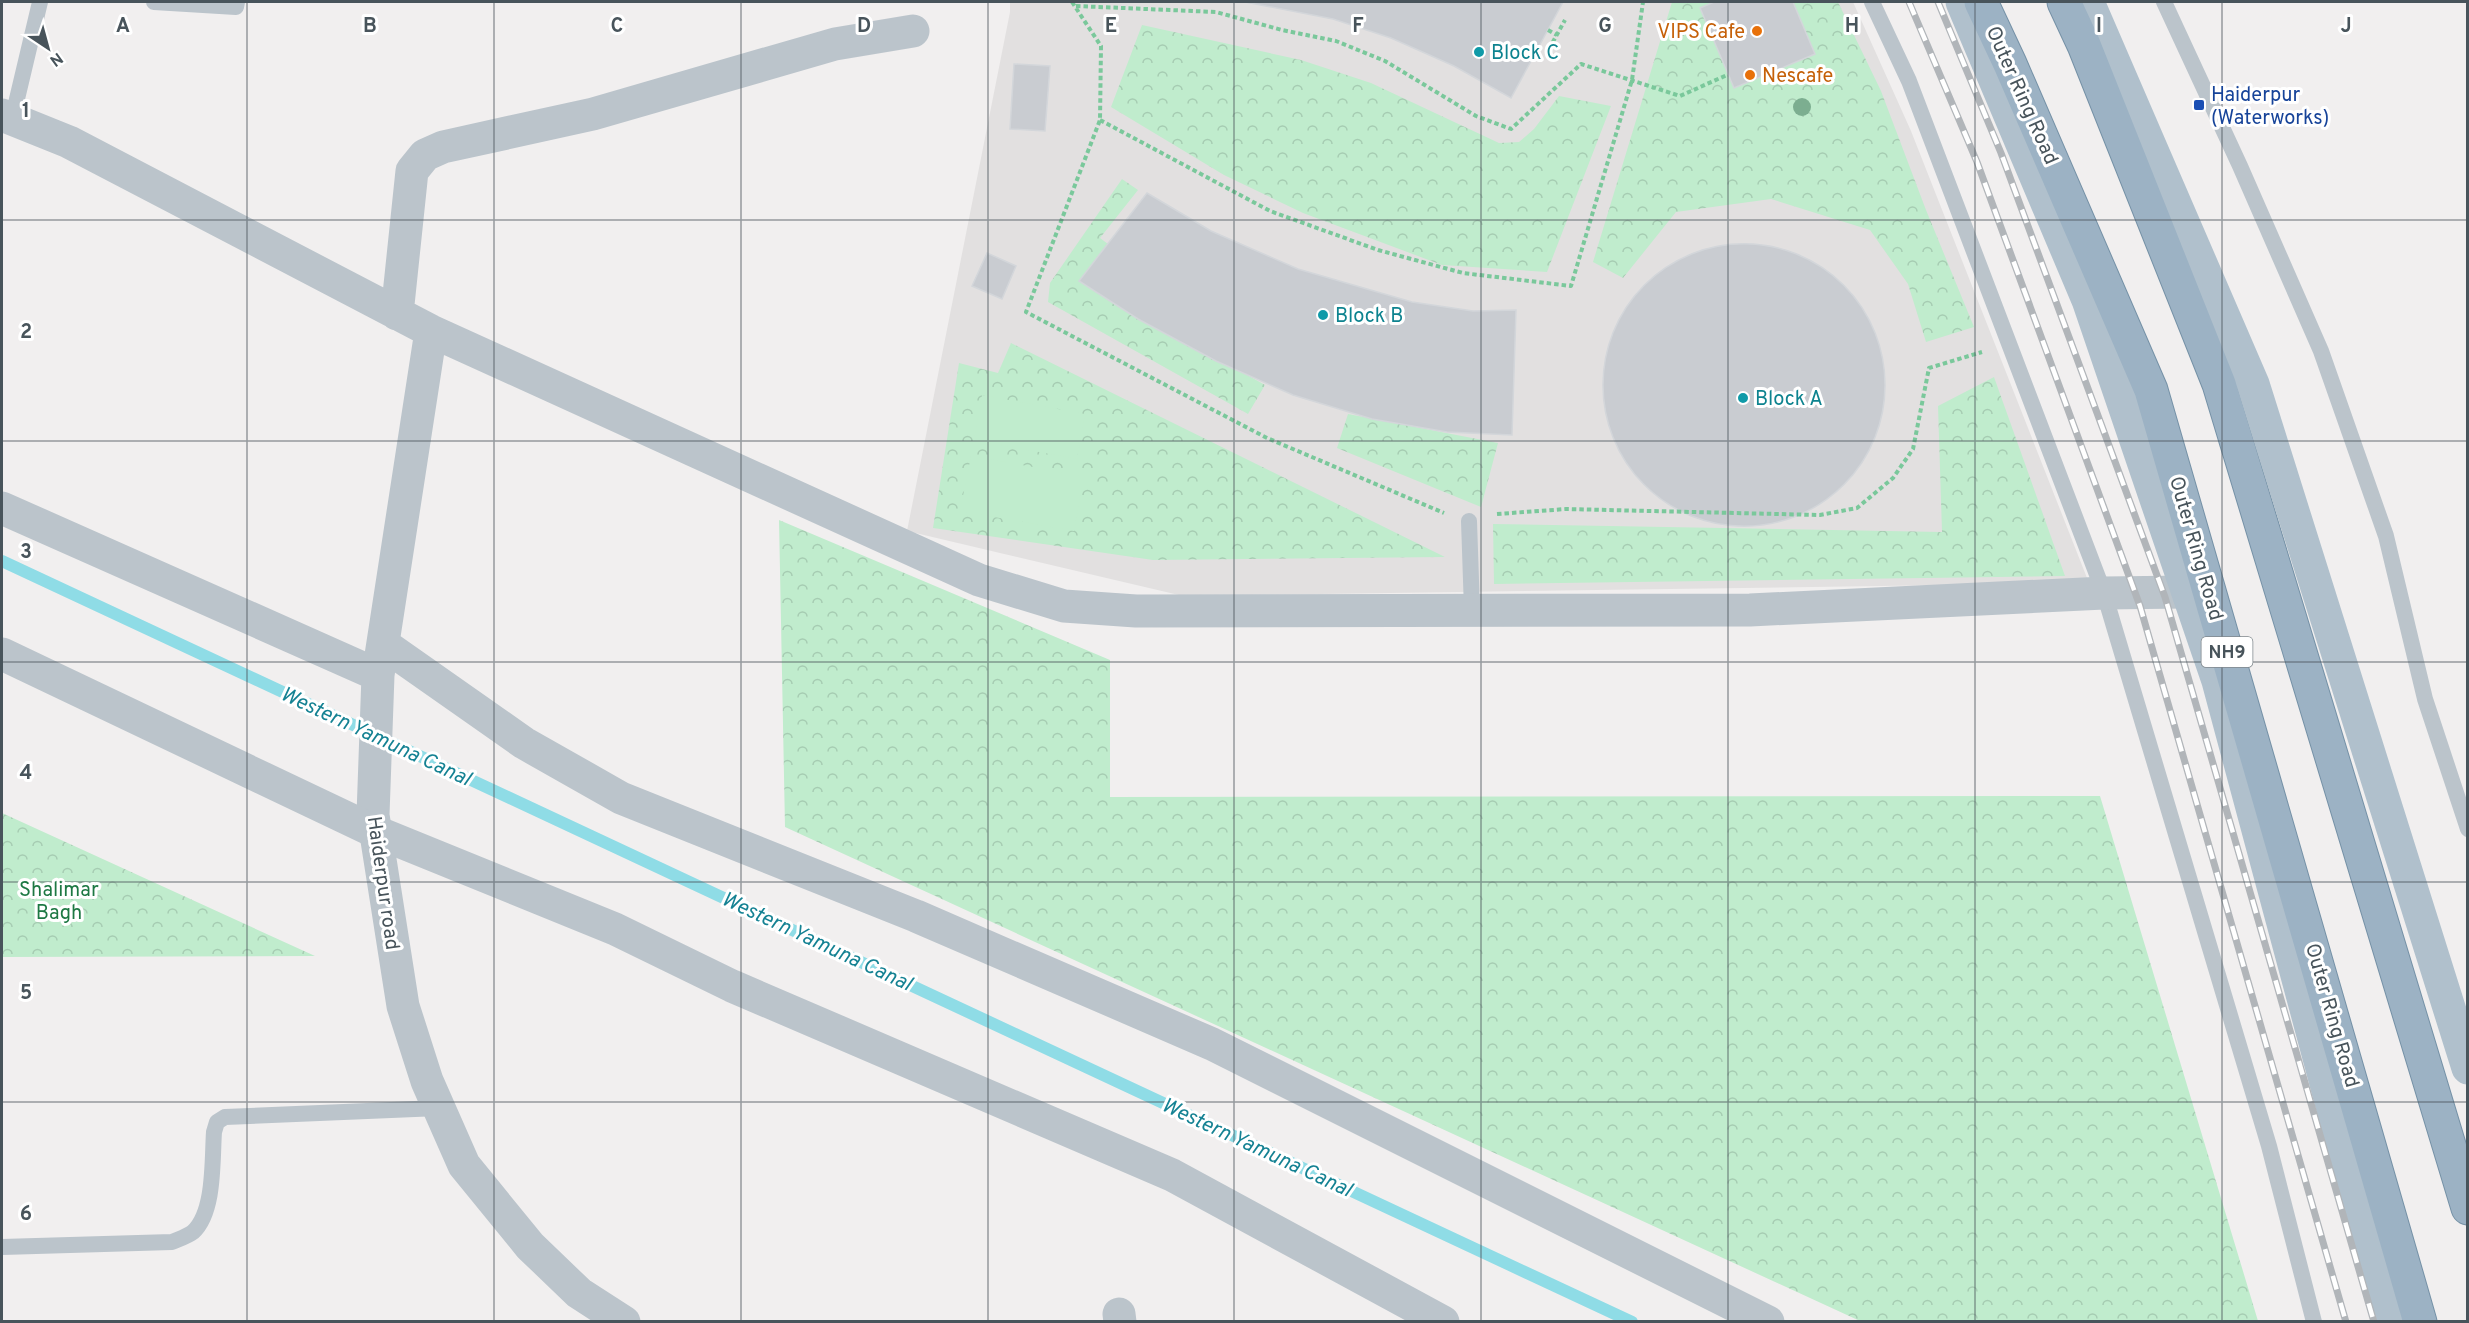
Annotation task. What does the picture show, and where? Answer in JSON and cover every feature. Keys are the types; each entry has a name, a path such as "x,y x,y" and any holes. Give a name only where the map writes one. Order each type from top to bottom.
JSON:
{"highway":[{"name":"Outer Ring Road","path":"1981,2 2151,390 2420,1322"},
{"path":"2064,2 2085,45 2219,384 2468,1208"}],"main road":[{"name":"Outer Ring Road","path":"1962,2 2088,300 2218,681 2390,1322"},
{"path":"2088,2 2253,384 2468,1068"}],"street":[{"path":"397,314 412,171 425,155 443,147 593,114 835,44 913,31"},
{"path":"7,117 69,142 431,332 979,580 1064,606 1136,610 1750,610 2103,593 2187,592"},
{"name":"Haiderpur road","path":"431,332 378,675 374,823 403,1006 427,1081 464,1165 578,1307 624,1322"},
{"path":"2,508 378,675"},
{"path":"383,644 524,743 621,798 916,916 1212,1044 1768,1322"},
{"path":"2,654 374,823 615,929 732,986 1172,1175 1443,1322"}],"lane":[{"path":"7,117 40,2"},
{"path":"154,2 236,7 237,2"},
{"path":"1872,2 1909,81 2103,593 2269,1146 2314,1322"},
{"path":"2164,2 2240,166 2321,351 2386,536 2425,699 2468,829"},
{"path":"1469,521 1472,610"},
{"path":"2,1247 172,1242 193,1232 203,1219 208,1204 214,1132 217,1122 225,1117 439,1108"}],"path":[{"path":"1100,120 1270,211 1378,250 1463,273 1571,286 1632,80 1643,2"},
{"path":"1074,4 1216,12 1282,30 1336,40 1385,61 1476,116 1511,129 1581,64 1680,96 1727,75"},
{"path":"1074,4 1101,46 1100,120 1026,312 1267,438 1453,516 1469,521 1502,512 1566,509 1820,515 1857,508 1893,478 1913,448 1929,368 2009,344"},
{"path":"1549,49 1565,20"},
{"path":"1548,30 1557,35"}],"shaded area":[{"path":"1010,2 1853,2 1911,131 2089,583 1183,596 907,531 1010,12"}],"green space":[{"path":"1672,2 1838,2 1881,91 1974,327 1926,342 1908,284 1870,230 1771,199 1676,212 1623,278 1593,262"},
{"path":"1142,25 1301,60 1371,83 1499,143 1519,142 1534,129 1559,96 1611,106 1547,272 1442,265 1303,213 1224,175 1111,107"},
{"path":"1122,179 1138,190 1100,238 1116,250 1091,288 1265,385 1248,414 1048,302 1050,283"},
{"path":"1011,343 1445,557 1153,560 933,528 959,363 998,373"},
{"path":"1994,377 2065,576 1494,584 1493,524 1942,532 1938,406"},
{"path":"982,395 1085,414 1077,459 974,440"},
{"path":"1348,414 1498,443 1481,507 1337,448"},
{"path":"971,456 1084,476 1074,531 960,511"},
{"path":"779,520 1110,660 1110,797 2100,796 2258,1321 1860,1321 785,827"},
{"name":"Shalimar Bagh","path":"2,813 315,956 2,957"}],"building":[{"name":"Block C","path":"1245,2 1563,2 1511,98 1454,66 1391,38 1333,19"},
{"name":"VIPS Cafe","path":"1714,2 1793,2 1815,54 1734,88 1700,8"},
{"path":"1014,64 1050,66 1045,131 1010,129"},
{"name":"Block B","path":"1147,193 1211,231 1298,269 1412,302 1473,311 1516,310 1512,435 1447,432 1372,419 1293,395 1216,361 1138,319 1079,281"},
{"name":"Block A","path":"1744,244 1772,247 1798,255 1822,268 1844,285 1861,307 1874,331 1882,357 1885,385 1882,413 1874,439 1861,463 1844,485 1822,502 1798,515 1772,523 1744,526 1716,523 1690,515 1666,502 1644,485 1627,463 1614,439 1606,413 1603,385 1606,357 1614,331 1627,307 1644,285 1666,268 1690,255 1716,247"},
{"path":"987,253 1016,266 1002,299 972,286"}],"waterway":[{"name":"Western Yamuna Canal","path":"2,561 1632,1322"}],"railway":[{"path":"1909,2 1977,162 2140,606 2346,1322"},
{"path":"1938,2 2001,153 2165,597 2374,1322"}],"place":[{"name":"VIPS Cafe","path":"1757,31"},
{"name":"Block C","path":"1479,52"},
{"name":"Nescafe","path":"1750,75"},
{"name":"Haiderpur (Waterworks)","path":"2199,105"},
{"name":"Block B","path":"1323,315"},
{"name":"Block A","path":"1743,398"}]}
